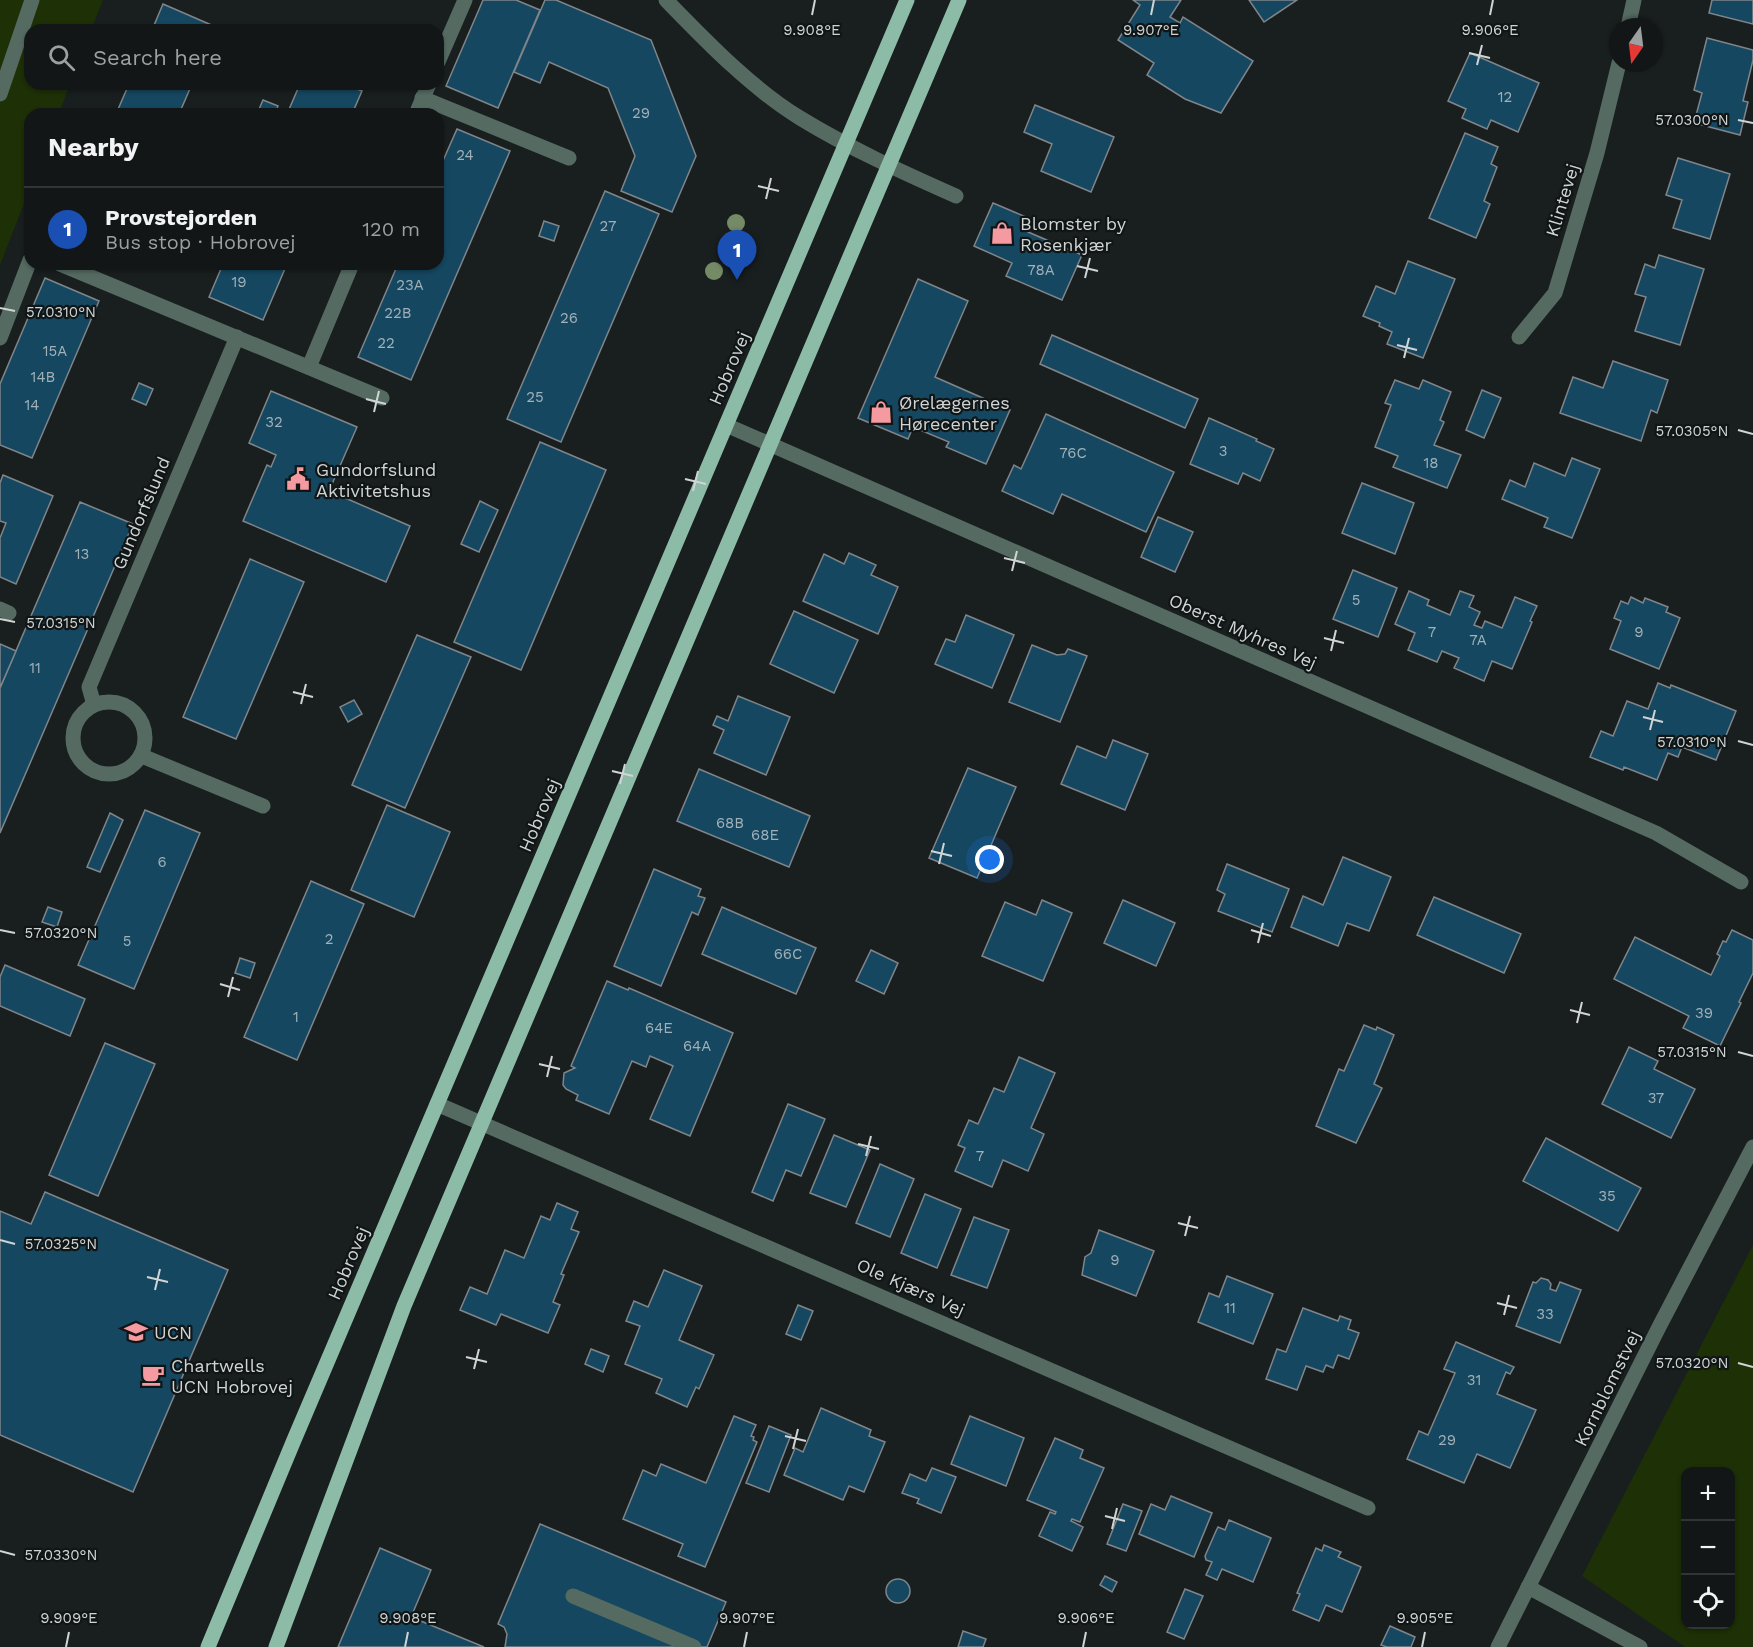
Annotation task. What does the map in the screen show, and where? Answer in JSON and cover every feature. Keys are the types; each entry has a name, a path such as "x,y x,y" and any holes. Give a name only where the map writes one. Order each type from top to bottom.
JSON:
{"main road":[{"name":"Hobrovej","path":"208,1647 907,0"},
{"path":"276,1647 404,1306 959,0"}],"street":[{"path":"0,94 32,0"},
{"path":"444,48 465,0"},
{"path":"666,0 704,39 765,93 799,118 889,166 956,196"},
{"path":"1630,18 1634,0"},
{"name":"Klintevej","path":"1518,337 1555,293 1597,153 1617,72"},
{"path":"418,108 425,91 569,158"},
{"path":"0,338 26,270"},
{"path":"75,270 382,398"},
{"path":"309,368 350,270"},
{"name":"Gundorfslund","path":"94,705 89,687 237,337"},
{"name":"Oberst Myhres Vej","path":"726,425 1656,833 1741,882"},
{"path":"105,702 128,706 143,723 146,745 142,756 124,772 113,775 100,774 82,762 75,753 74,730 78,720 94,705 105,702"},
{"path":"142,756 263,806"},
{"name":"Ole Kjærs Vej","path":"437,1104 1368,1508"},
{"name":"Kornblomstvej","path":"1498,1647 1659,1327 1753,1147"},
{"path":"1528,1587 1640,1647"},
{"path":"573,1596 694,1647"}],"green space":[{"path":"0,0 103,0 93,24 24,24 24,90 68,90 61,108 24,108 24,203 0,265"},
{"path":"1753,1245 1753,1647 1685,1647 1582,1576"}],"building":[{"path":"483,0 516,0 540,10 498,108 446,86"},
{"path":"545,0 556,0 651,40 696,156 672,212 621,191 635,156 608,88 549,62 540,83 514,72"},
{"path":"1133,0 1181,0 1170,17 1180,23 1183,17 1253,61 1221,113 1185,99 1147,75 1154,63 1118,40 1140,5"},
{"path":"1249,0 1297,0 1264,22"},
{"path":"1712,0 1753,0 1753,24 1709,13"},
{"path":"163,4 209,24 155,24"},
{"path":"1707,38 1753,50 1753,60 1743,101 1748,102 1740,135 1694,123 1702,93 1694,90"},
{"path":"1470,53 1539,83 1518,132 1491,120 1487,129 1462,118 1466,109 1448,101"},
{"path":"126,90 189,90 182,108 119,108"},
{"path":"297,90 362,91 355,108 290,108"},
{"path":"263,100 278,106 277,108 260,108"},
{"path":"1035,105 1114,137 1091,192 1041,171 1052,144 1024,132"},
{"path":"457,129 510,151 411,380 358,357 395,270 444,270 444,158"},
{"path":"1465,133 1498,147 1491,164 1497,167 1484,201 1490,204 1476,238 1429,218"},
{"path":"1678,158 1730,174 1710,239 1673,228 1682,200 1666,195"},
{"path":"605,191 659,214 561,442 507,419"},
{"path":"993,203 1033,220 1028,232 1082,255 1062,300 1006,276 1012,263 974,246"},
{"path":"544,221 559,226 554,241 539,236"},
{"path":"1659,255 1704,269 1680,345 1635,331 1646,297 1635,294 1645,264 1655,268"},
{"path":"1408,261 1455,279 1423,358 1387,344 1392,332 1379,326 1380,323 1363,316 1376,286 1395,294"},
{"path":"220,270 284,270 263,320 209,297"},
{"path":"45,278 99,301 32,458 0,445 0,384"},
{"path":"918,279 968,301 935,377 1010,410 986,464 946,447 949,442 913,427 908,439 858,418"},
{"path":"1052,335 1198,399 1185,428 1040,364"},
{"path":"1613,361 1668,380 1657,413 1651,410 1641,441 1560,413 1573,377 1603,388"},
{"path":"1395,380 1419,389 1423,380 1451,392 1440,420 1444,422 1434,445 1461,455 1447,488 1393,467 1398,456 1375,447 1391,405 1385,403"},
{"path":"139,383 153,389 146,405 132,399"},
{"path":"1482,390 1501,398 1484,438 1466,430"},
{"name":"Gundorfslund Aktivitetshus","path":"271,391 357,427 329,491 410,526 386,582 243,521 267,465 271,467 276,455 249,443"},
{"path":"1046,414 1174,472 1146,532 1062,494 1053,514 1002,491 1014,465 1021,469"},
{"path":"1209,418 1274,449 1260,481 1243,473 1238,484 1190,464"},
{"path":"540,442 606,470 521,670 454,642"},
{"path":"1572,458 1600,469 1572,538 1544,527 1548,518 1502,499 1510,480 1525,487 1534,463 1565,476"},
{"path":"3,475 53,496 16,584 0,577 0,538 6,523 0,521 0,483"},
{"path":"1362,483 1414,503 1395,554 1342,533"},
{"path":"480,501 498,510 479,552 461,544"},
{"path":"80,502 133,524 0,833 0,688"},
{"path":"1158,517 1193,532 1175,572 1141,557"},
{"path":"849,553 876,565 871,575 898,587 878,634 803,601 824,554 844,564"},
{"path":"250,559 304,582 236,739 183,717"},
{"path":"1353,570 1397,588 1378,637 1333,619"},
{"path":"1409,591 1429,600 1427,605 1450,615 1460,591 1474,596 1469,607 1480,612 1474,625 1482,628 1485,621 1502,628 1515,597 1537,606 1512,669 1492,661 1484,681 1454,668 1459,658 1442,651 1437,662 1408,650 1415,633 1395,624"},
{"path":"1631,597 1643,603 1645,598 1668,607 1666,612 1680,618 1659,669 1610,649 1621,621 1614,618 1621,601 1628,604"},
{"path":"794,611 858,640 834,693 770,664"},
{"path":"966,615 1014,635 992,688 935,664 946,639 955,642"},
{"path":"417,635 471,657 405,808 352,785"},
{"path":"0,644 16,651 0,688"},
{"path":"1032,645 1057,655 1065,654 1068,649 1087,656 1060,722 1009,702"},
{"path":"1658,683 1670,688 1671,685 1736,711 1716,760 1682,747 1678,757 1668,753 1657,780 1590,757 1601,731 1613,736 1627,701 1648,709"},
{"path":"738,696 790,717 766,775 714,753 724,730 713,725 717,716 728,721"},
{"path":"354,700 362,714 348,722 340,707"},
{"path":"1113,740 1148,754 1125,810 1061,784 1077,746 1106,758"},
{"path":"968,768 1016,787 977,878 929,858"},
{"path":"699,769 810,816 789,867 677,821"},
{"path":"387,805 450,832 414,917 351,890"},
{"path":"145,810 200,833 134,989 78,965"},
{"path":"110,813 123,820 100,872 87,867"},
{"path":"1343,857 1391,877 1369,931 1347,923 1338,946 1291,927 1303,896 1323,905"},
{"path":"1227,864 1289,889 1272,932 1218,911 1225,894 1217,890"},
{"path":"654,869 701,889 698,896 705,898 698,915 692,912 661,986 614,966"},
{"path":"311,881 364,904 297,1060 244,1037"},
{"path":"1434,897 1521,934 1504,973 1417,935"},
{"path":"1042,900 1072,913 1043,981 982,956 1005,902 1036,915"},
{"path":"1123,900 1175,923 1156,966 1104,943"},
{"path":"48,907 62,912 57,927 42,922"},
{"path":"722,907 816,948 796,994 702,954"},
{"path":"1732,930 1753,940 1753,973 1720,1046 1683,1028 1689,1016 1614,979 1635,937 1711,975 1720,956 1717,954 1723,941 1726,942"},
{"path":"871,950 898,963 884,994 856,981"},
{"path":"240,958 255,963 250,978 235,973"},
{"path":"5,965 85,999 70,1036 0,1006 0,977"},
{"path":"607,981 628,990 629,988 733,1033 690,1136 650,1119 673,1066 650,1056 646,1067 632,1061 609,1114 576,1100 578,1095 563,1085 564,1073 575,1068 571,1066"},
{"path":"1364,1025 1376,1030 1377,1027 1394,1035 1374,1084 1382,1088 1356,1143 1316,1126 1339,1069 1344,1071"},
{"path":"105,1043 155,1064 98,1196 49,1175"},
{"path":"1629,1047 1658,1061 1654,1069 1695,1089 1671,1138 1602,1104"},
{"path":"1019,1057 1055,1073 1031,1128 1044,1134 1028,1171 1003,1160 992,1187 955,1171 965,1148 958,1145 969,1120 978,1124 994,1088 1004,1092"},
{"path":"788,1104 825,1119 801,1176 786,1170 773,1201 752,1192"},
{"path":"834,1135 870,1150 846,1207 810,1193"},
{"path":"1546,1138 1641,1188 1618,1231 1523,1181"},
{"path":"880,1164 914,1179 890,1237 856,1223"},
{"path":"45,1192 228,1270 133,1492 0,1435 0,1211 31,1224"},
{"path":"925,1194 961,1209 937,1268 901,1253"},
{"path":"557,1203 578,1212 571,1229 579,1232 561,1274 564,1275 553,1302 560,1305 548,1333 501,1314 496,1325 460,1310 470,1287 487,1294 505,1250 524,1258 541,1216 550,1220"},
{"path":"974,1217 1009,1230 987,1288 951,1275"},
{"path":"1099,1230 1154,1251 1136,1296 1082,1275 1085,1257 1091,1253"},
{"path":"664,1270 702,1286 679,1340 714,1355 699,1389 696,1387 687,1407 656,1393 662,1379 625,1364 640,1326 626,1321 634,1301 648,1307"},
{"path":"1227,1276 1273,1294 1253,1344 1198,1322 1209,1293 1219,1297"},
{"path":"1541,1278 1548,1280 1551,1284 1550,1289 1556,1291 1560,1282 1581,1290 1560,1343 1516,1326 1533,1282 1536,1283"},
{"path":"798,1305 813,1311 801,1340 786,1334"},
{"path":"1303,1308 1338,1321 1340,1316 1351,1320 1348,1329 1359,1333 1349,1359 1338,1355 1333,1368 1326,1365 1323,1372 1306,1366 1297,1390 1266,1379 1277,1349 1286,1352"},
{"path":"1456,1342 1514,1367 1510,1374 1506,1372 1497,1394 1536,1410 1510,1468 1477,1454 1464,1483 1407,1459 1419,1431 1428,1435 1455,1373 1444,1369"},
{"path":"591,1349 609,1356 603,1372 585,1364"},
{"path":"821,1408 871,1430 869,1436 885,1442 864,1492 849,1486 843,1500 784,1475 795,1448 803,1452"},
{"path":"734,1416 756,1425 751,1436 757,1442 705,1567 678,1556 683,1544 623,1519 643,1470 656,1476 661,1464 706,1483"},
{"path":"970,1416 1024,1438 1006,1486 951,1464"},
{"path":"769,1426 791,1435 769,1492 746,1483"},
{"path":"1055,1438 1083,1450 1080,1458 1104,1468 1080,1522 1072,1519 1071,1521 1083,1527 1072,1551 1039,1536 1050,1512 1055,1514 1056,1512 1027,1500"},
{"path":"932,1468 956,1477 941,1513 917,1503 919,1499 902,1493 910,1474 926,1481"},
{"path":"1171,1496 1212,1513 1194,1557 1139,1534 1151,1504 1165,1510"},
{"path":"1123,1504 1142,1511 1126,1551 1107,1544"},
{"path":"1229,1520 1271,1538 1253,1582 1222,1569 1217,1580 1206,1575 1212,1562 1206,1560 1205,1556 1218,1527 1225,1530"},
{"path":"540,1524 726,1602 707,1647 505,1647 507,1634 504,1627 498,1624"},
{"path":"1324,1545 1341,1552 1338,1557 1361,1567 1342,1612 1326,1605 1319,1621 1293,1610 1300,1594 1297,1593 1316,1548 1322,1551"},
{"path":"380,1548 431,1570 411,1617 484,1647 338,1647"},
{"path":"1105,1576 1117,1582 1112,1592 1100,1585"},
{"path":"898,1579 907,1582 910,1591 907,1600 898,1603 889,1600 886,1591 889,1582"},
{"path":"1185,1589 1203,1596 1184,1639 1167,1632"},
{"path":"1390,1626 1415,1637 1411,1647 1381,1645"},
{"path":"963,1631 986,1639 983,1647 958,1647"}],"place":[{"name":"Blomster by Rosenkjær","path":"1002,233"},
{"name":"Provstejorden","path":"737,280"},
{"name":"Ørelægernes Hørecenter","path":"881,412"},
{"name":"Gundorfslund Aktivitetshus","path":"298,479"},
{"name":"UCN","path":"136,1332"},
{"name":"Chartwells UCN Hobrovej","path":"153,1375"}]}
